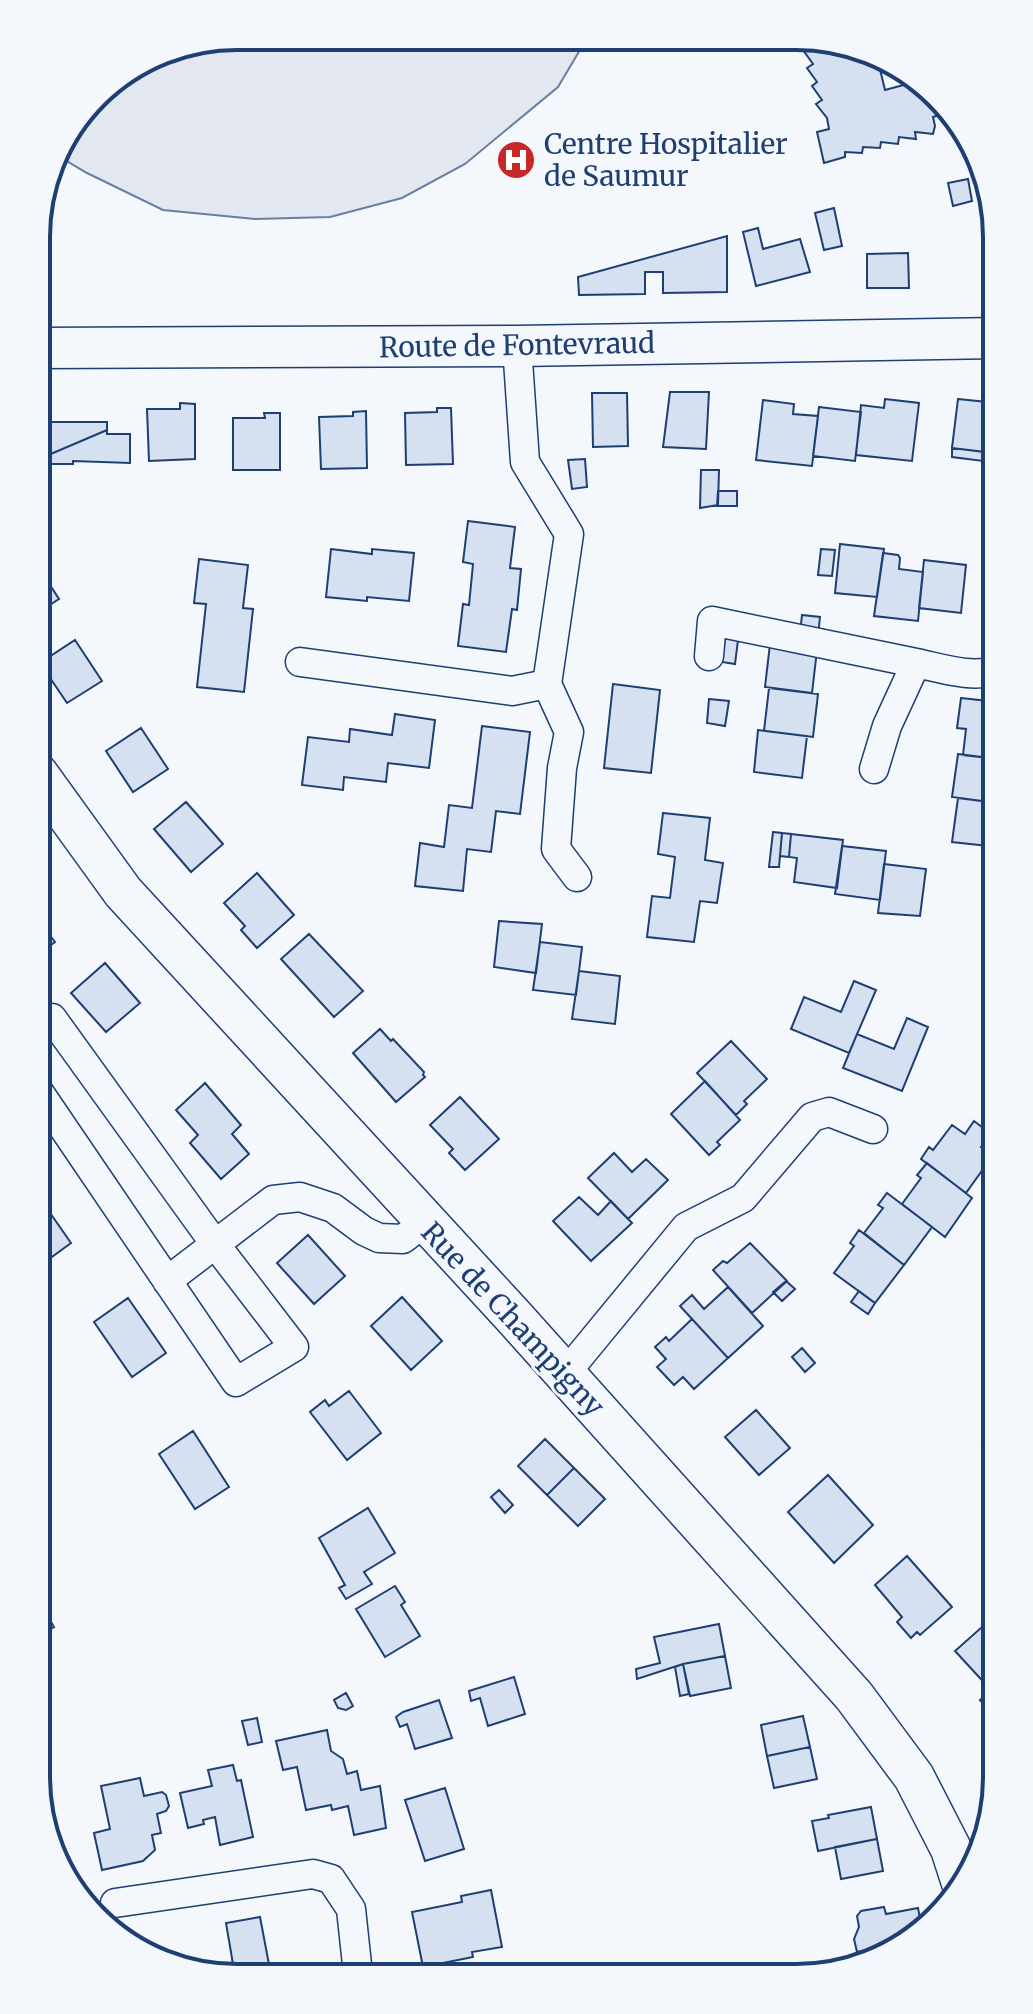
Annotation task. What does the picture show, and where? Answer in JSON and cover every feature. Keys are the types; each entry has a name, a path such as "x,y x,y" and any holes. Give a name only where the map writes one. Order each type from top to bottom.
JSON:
{"street":[{"name":"Route de Fontevraud","path":"50,348 517,346 983,338"},
{"path":"517,346 525,462 569,534 547,684 569,732 562,768 556,849 577,877"},
{"path":"709,656 712,621 956,672 983,673"},
{"path":"300,662 512,691 547,684"},
{"path":"874,769 887,726 916,663"},
{"name":"Rue de Champigny","path":"50,791 123,892 565,1374 854,1696 914,1777 951,1849 958,1871"},
{"path":"50,1020 52,1018 215,1244 294,1347 236,1382 50,1108"},
{"path":"565,1374 686,1227 743,1198 812,1117 829,1112 873,1129"},
{"path":"167,1281 273,1200 300,1197 333,1208 379,1238 403,1239 425,1222"},
{"path":"115,1903 313,1874 331,1879 351,1909 357,1964"}],"shaded area":[{"path":"224,50 580,50 558,87 465,164 402,198 330,217 255,219 163,210 66,161 81,133 96,114 143,75 165,64 200,54"}],"building":[{"path":"803,50 833,54 880,70 885,90 905,85 937,114 933,117 933,134 915,132 916,139 899,137 898,144 881,142 880,148 863,147 862,153 845,152 845,157 824,163 817,132 829,129 827,118 816,104 822,100 812,86 817,82 807,68 813,64"},
{"path":"968,179 972,201 953,206 948,183"},
{"path":"834,208 842,246 824,250 815,213"},
{"path":"758,228 763,249 800,239 810,272 756,286 743,232"},
{"path":"727,236 727,292 663,293 663,272 645,272 645,294 579,295 578,277"},
{"path":"908,253 909,288 867,288 867,254"},
{"path":"670,392 709,392 706,449 663,447"},
{"path":"592,393 627,393 628,446 593,447"},
{"path":"885,399 919,403 912,461 856,455 861,405 884,408"},
{"path":"958,399 983,402 983,452 952,448"},
{"path":"763,400 794,404 793,414 818,416 812,466 756,460"},
{"path":"180,403 195,404 195,459 149,461 147,409 180,409"},
{"path":"819,407 861,412 855,461 813,456"},
{"path":"437,408 451,408 453,464 406,465 405,413 437,412"},
{"path":"366,411 367,468 321,469 319,417 353,416 353,412"},
{"path":"264,413 280,413 280,470 233,470 233,418 265,418"},
{"path":"50,422 107,422 107,430 50,454"},
{"path":"107,430 107,434 130,434 130,463 73,461 73,464 50,464 50,454"},
{"path":"952,448 983,452 983,461 952,457"},
{"path":"585,459 587,487 572,489 568,460"},
{"path":"701,470 719,470 718,505 700,508"},
{"path":"718,491 737,491 737,506 717,506"},
{"path":"468,521 515,527 510,568 521,569 517,610 512,609 506,652 458,646 463,604 469,605 473,564 463,562"},
{"path":"840,544 884,549 877,597 835,593"},
{"path":"331,549 372,554 372,549 414,553 409,601 326,597"},
{"path":"821,549 835,550 832,576 818,575"},
{"path":"883,553 898,555 899,569 923,572 918,621 874,616"},
{"path":"199,559 248,565 243,608 253,609 244,692 197,687 206,604 194,603"},
{"path":"924,560 966,565 961,613 919,608"},
{"path":"50,585 59,599 50,605"},
{"path":"802,615 820,617 818,636 800,633"},
{"path":"725,638 738,640 735,664 722,662"},
{"path":"75,640 102,681 67,703 50,678 50,656"},
{"path":"770,644 817,650 812,693 765,687"},
{"path":"613,684 660,690 651,773 604,768"},
{"path":"769,688 818,694 813,737 764,731"},
{"path":"961,698 983,700 983,757 963,755 966,729 957,728"},
{"path":"709,699 729,701 725,726 707,723"},
{"path":"395,714 435,720 429,768 388,763 386,782 344,777 343,790 302,785 308,737 349,742 350,729 392,735"},
{"path":"482,726 530,732 520,814 496,811 491,852 467,849 463,891 415,886 420,843 444,847 449,805 472,808"},
{"path":"141,728 168,769 133,792 106,751"},
{"path":"758,730 807,736 802,778 754,772"},
{"path":"958,754 983,757 983,801 952,797"},
{"path":"958,798 983,801 983,845 952,842"},
{"path":"186,802 223,844 191,872 154,829"},
{"path":"663,813 710,818 705,860 723,863 717,903 700,901 694,942 647,937 652,896 670,898 675,857 658,854"},
{"path":"773,832 782,833 779,867 769,867"},
{"path":"782,833 791,834 789,857 780,856"},
{"path":"791,834 843,840 837,888 794,882 797,858 789,857"},
{"path":"842,846 886,851 880,900 835,894"},
{"path":"884,864 926,869 920,916 878,913"},
{"path":"257,873 294,915 257,948 241,930 245,926 224,903"},
{"path":"499,921 542,924 536,973 494,967"},
{"path":"309,934 363,991 334,1017 281,959"},
{"path":"540,942 582,947 576,995 533,990"},
{"path":"105,963 140,1003 106,1032 71,993"},
{"path":"579,971 620,976 615,1024 572,1019"},
{"path":"854,981 876,990 849,1053 791,1029 804,997 841,1012"},
{"path":"907,1018 928,1027 902,1091 843,1068 857,1034 894,1049"},
{"path":"380,1029 424,1072 425,1077 396,1102 353,1053"},
{"path":"731,1041 767,1079 744,1101 747,1104 736,1115 697,1073"},
{"path":"705,1081 740,1120 717,1142 720,1145 709,1155 671,1114"},
{"path":"205,1083 241,1125 232,1134 249,1154 221,1179 190,1143 198,1135 176,1110"},
{"path":"460,1097 499,1139 465,1170 449,1153 453,1149 430,1125"},
{"path":"974,1121 983,1128 983,1169 966,1193 921,1159 929,1147 933,1150 952,1125 965,1134"},
{"path":"614,1153 632,1172 646,1159 668,1180 628,1219 588,1178"},
{"path":"927,1163 972,1198 945,1237 902,1204 921,1178 917,1175"},
{"path":"887,1193 932,1227 904,1265 864,1233 883,1208 878,1205"},
{"path":"579,1197 598,1215 611,1201 632,1223 591,1261 553,1221"},
{"path":"50,1213 71,1243 50,1258"},
{"path":"859,1230 904,1265 875,1303 834,1273 854,1246 850,1243"},
{"path":"308,1235 345,1276 314,1304 277,1263"},
{"path":"750,1243 787,1281 752,1313 713,1270 723,1261 727,1263"},
{"path":"786,1281 795,1289 782,1301 773,1292"},
{"path":"728,1287 763,1326 728,1358 680,1306 692,1295 704,1309"},
{"path":"859,1291 875,1303 868,1314 851,1302"},
{"path":"402,1297 442,1341 411,1370 371,1326"},
{"path":"128,1298 166,1353 132,1377 94,1322"},
{"path":"692,1319 728,1358 694,1389 683,1377 674,1385 657,1367 666,1359 655,1347 666,1337 669,1341"},
{"path":"802,1348 815,1363 805,1372 792,1357"},
{"path":"349,1391 381,1433 347,1460 310,1412 325,1400 329,1406"},
{"path":"756,1410 790,1448 759,1475 725,1437"},
{"path":"193,1431 229,1487 195,1509 159,1454"},
{"path":"545,1439 574,1468 547,1495 518,1466"},
{"path":"574,1468 605,1499 578,1526 547,1495"},
{"path":"828,1475 873,1525 834,1563 788,1512"},
{"path":"499,1490 513,1505 505,1513 491,1497"},
{"path":"368,1508 395,1553 364,1572 372,1584 346,1599 339,1588 345,1585 319,1538"},
{"path":"907,1556 952,1607 920,1635 917,1632 911,1638 897,1622 902,1617 875,1585"},
{"path":"395,1586 405,1602 401,1605 420,1636 385,1657 356,1609"},
{"path":"719,1624 725,1656 683,1664 637,1679 636,1669 660,1663 654,1637"},
{"path":"983,1626 983,1681 955,1651"},
{"path":"725,1656 731,1688 690,1696 683,1664"},
{"path":"683,1664 689,1694 680,1696 675,1667"},
{"path":"514,1677 525,1714 488,1726 480,1698 471,1701 469,1691"},
{"path":"346,1693 353,1706 346,1710 338,1708 334,1700"},
{"path":"439,1700 452,1738 415,1749 407,1724 400,1727 396,1717"},
{"path":"803,1716 810,1747 767,1756 761,1725"},
{"path":"257,1718 262,1742 248,1745 242,1721"},
{"path":"327,1730 331,1751 343,1759 347,1774 357,1771 361,1790 380,1786 386,1828 354,1835 348,1806 332,1810 331,1805 306,1810 297,1767 283,1770 276,1741"},
{"path":"810,1747 817,1779 774,1788 767,1756"},
{"path":"233,1765 237,1781 241,1780 253,1837 220,1845 215,1817 188,1828 180,1793 212,1786 208,1770"},
{"path":"140,1778 144,1796 162,1792 169,1806 166,1811 157,1814 161,1833 152,1835 155,1850 143,1861 102,1870 94,1833 110,1829 101,1786"},
{"path":"445,1788 464,1849 425,1861 405,1800"},
{"path":"871,1807 877,1839 818,1851 812,1821"},
{"path":"877,1839 883,1871 841,1879 835,1847"},
{"path":"491,1890 502,1947 472,1952 473,1957 422,1964 412,1912 462,1902 461,1896"},
{"path":"884,1907 886,1914 918,1908 920,1916 890,1939 857,1952 854,1939 859,1927 857,1916 861,1911"},
{"path":"260,1917 269,1964 233,1964 226,1923"}],"place":[{"name":"Centre Hospitalier de Saumur","path":"516,160"}]}
